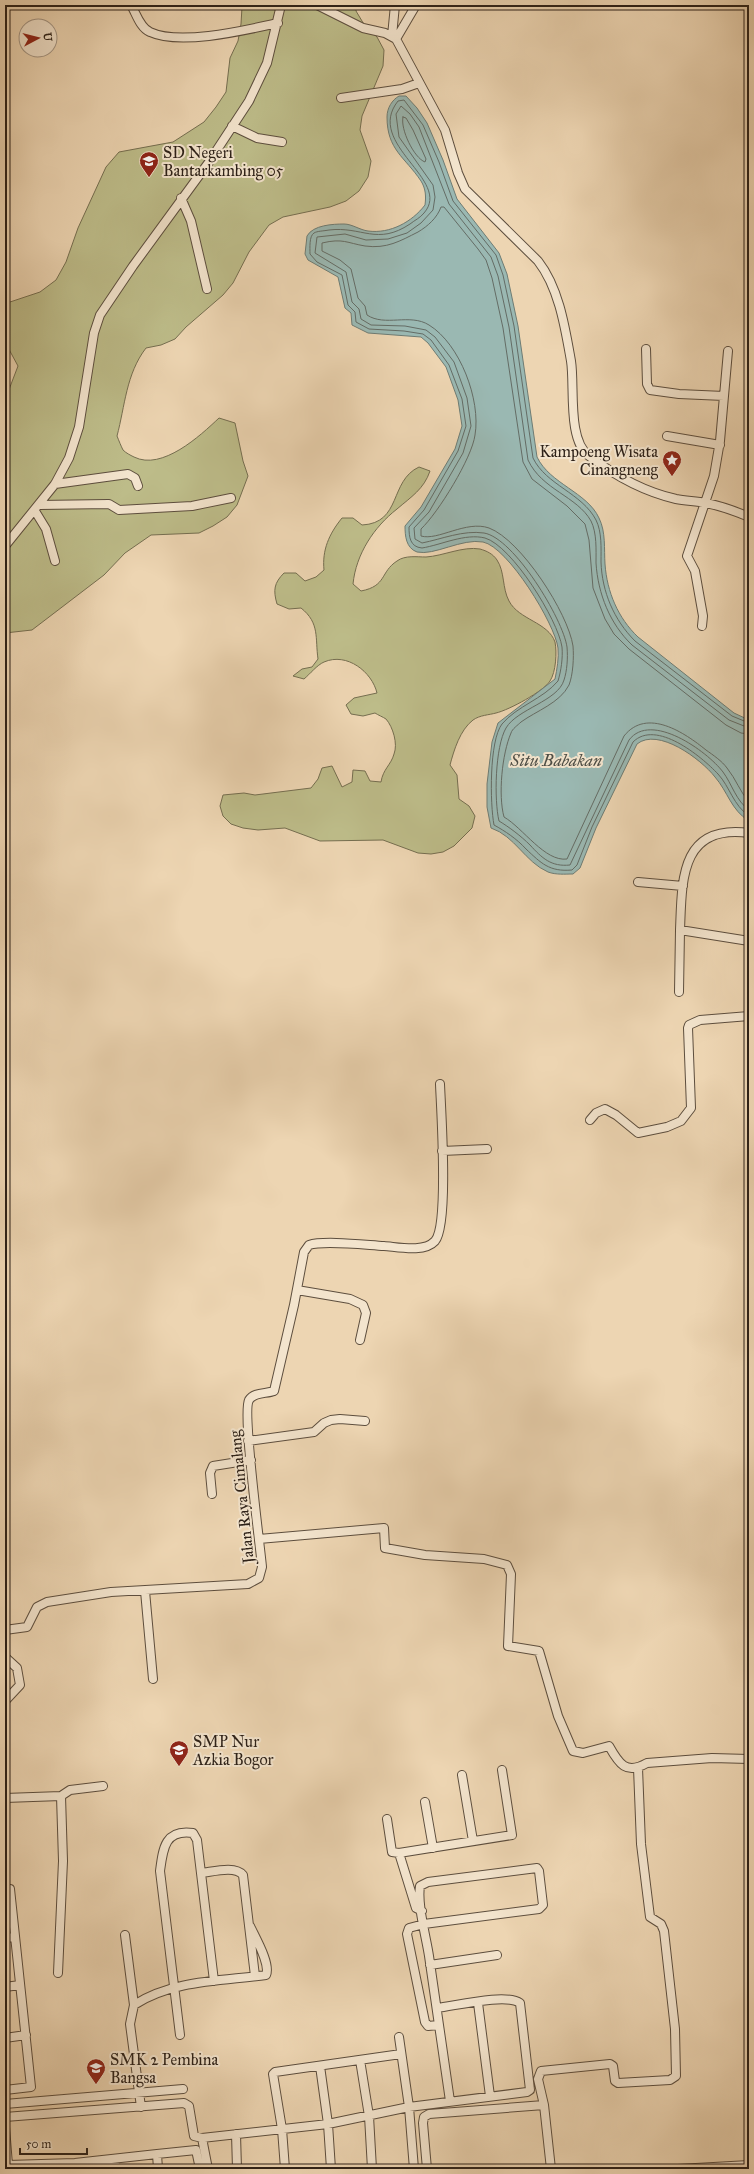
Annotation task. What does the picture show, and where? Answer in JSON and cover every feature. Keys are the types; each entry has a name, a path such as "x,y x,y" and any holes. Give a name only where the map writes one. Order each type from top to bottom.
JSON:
{"street":[{"path":"130,5 142,26 149,32 166,36 215,36 278,23"},
{"path":"5,546 55,484 69,458 79,427 97,321 133,266 181,198 209,162 259,83 267,63 278,23 281,5"},
{"path":"317,5 363,28 394,37"},
{"path":"395,5 394,37 417,84 445,130 450,142 458,172 466,189 474,199 538,261 553,285 570,360 576,435 580,447 587,455 642,487 677,499 704,503 749,517"},
{"path":"394,37 416,5"},
{"path":"341,98 402,89 417,84"},
{"path":"232,126 257,138 282,142"},
{"path":"181,198 191,221 208,289"},
{"path":"646,349 647,384 650,390 673,394 724,396"},
{"path":"702,626 703,616 695,571 687,556 714,476 720,445 728,351"},
{"path":"667,436 720,445"},
{"path":"55,484 128,474 135,478 138,486"},
{"path":"37,508 109,504 119,510 192,506 231,498"},
{"path":"37,508 46,529 55,561"},
{"path":"679,992 680,930 683,886 689,856 705,838 722,833 749,833"},
{"path":"638,882 683,886"},
{"path":"680,930 749,941"},
{"path":"590,1120 596,1113 605,1109 616,1115 638,1133 667,1127 681,1121 691,1108 689,1025 700,1020 749,1016"},
{"path":"360,1340 366,1313 363,1305 350,1299 297,1290 304,1252 308,1246 312,1244 405,1248 424,1246 435,1240 439,1233 443,1190 440,1084"},
{"path":"442,1151 486,1149"},
{"name":"Jalan Raya Cimalang","path":"5,1630 28,1627 32,1621 35,1610 42,1603 111,1592 252,1582 259,1578 262,1571 248,1441 247,1404 254,1395 274,1390 297,1290"},
{"path":"248,1441 314,1432 324,1423 331,1420 340,1419 365,1421"},
{"path":"212,1494 210,1473 213,1466 251,1460"},
{"path":"259,1539 384,1528 385,1548 425,1555 484,1559 507,1565 511,1574 508,1646 538,1651 558,1716 573,1750 584,1753 610,1746 617,1760 627,1768 638,1768 647,1763 712,1758 749,1759"},
{"path":"144,1590 153,1679"},
{"path":"5,1657 17,1668 20,1685 5,1700"},
{"path":"551,2169 544,2104 538,2079 539,2073 544,2070 610,2064 613,2066 614,2081 618,2083 670,2080 676,2076 675,2029 664,1931 662,1924 650,1917 641,1844 638,1768"},
{"path":"387,1819 392,1852 399,1854 512,1835 502,1770"},
{"path":"462,1774 473,1841"},
{"path":"5,1798 61,1796 70,1790 103,1786"},
{"path":"58,1973 63,1861 61,1796"},
{"path":"425,1802 433,1848"},
{"path":"180,2035 160,1871 166,1844 171,1835 190,1832 196,1836 214,1981"},
{"path":"399,1854 416,1908 422,1911"},
{"path":"440,2025 428,2026 424,2022 407,1934 408,1928 424,1924 539,1909 544,1905 539,1871 534,1868 424,1883 420,1886 422,1911 424,1924 430,1965 440,2025 450,2102"},
{"path":"201,1873 227,1870 241,1873 250,1926 255,1976"},
{"path":"5,1890 10,1889 31,2087 5,2090"},
{"path":"134,2006 146,1997 174,1988 214,1981 266,1975 268,1971 265,1958 250,1926"},
{"path":"125,1935 134,2006 130,2024 141,2107"},
{"path":"5,1938 14,1937"},
{"path":"430,1965 497,1956"},
{"path":"5,1987 20,1985"},
{"path":"5,2117 187,2104 190,2106 194,2136 202,2138 328,2124 409,2107 527,2092 530,2090 522,2008 517,2000 504,1999 437,2008"},
{"path":"478,2003 490,2096"},
{"path":"5,2038 26,2035"},
{"path":"400,2037 409,2107 414,2169"},
{"path":"285,2169 282,2129 273,2074 277,2070 320,2066 401,2054"},
{"path":"360,2060 369,2116 372,2169"},
{"path":"320,2066 328,2124 331,2169"},
{"path":"5,2104 183,2089"},
{"path":"47,2100 48,2113"},
{"path":"427,2169 423,2123 424,2117 429,2114 544,2104"},
{"path":"5,2127 7,2165 29,2167 75,2166 114,2159 196,2150 200,2169"},
{"path":"236,2134 237,2169"},
{"path":"202,2138 208,2169"},
{"path":"157,2154 158,2169"},
{"path":"114,2159 116,2169"},
{"path":"678,2169 749,2165"}],"shaded area":[{"path":"241,5 356,5 356,11 365,26 377,37 384,50 383,66 362,116 360,130 371,161 368,177 359,191 346,201 330,207 283,217 269,225 249,252 233,283 223,295 186,327 175,339 161,345 146,348 134,368 127,390 117,436 123,450 134,457 145,460 156,459 168,456 180,450 202,434 219,418 235,423 243,461 248,476 237,505 227,517 199,533 151,535 125,553 104,575 32,630 5,633 5,400 18,366 5,342 5,308 7,303 40,292 56,280 66,262 78,228 106,167 119,152 173,142 204,122 216,107 226,92 230,58 238,41 241,24"},
{"path":"419,467 430,471 424,483 421,488 381,524 374,533 362,552 353,584 361,591 375,586 392,565 404,558 433,556 473,548 492,554 500,565 505,591 509,601 519,613 546,630 555,642 556,662 554,673 550,681 541,690 526,700 502,711 476,718 464,729 450,765 457,775 459,799 469,806 475,816 472,828 454,846 443,852 431,854 418,853 383,840 320,841 285,828 258,830 243,828 231,824 223,816 220,806 223,795 244,793 255,795 311,788 318,779 322,768 332,766 342,787 352,782 353,770 365,771 370,781 381,782 383,774 393,758 395,750 395,741 391,726 386,719 375,713 363,716 351,714 346,705 354,698 377,693 374,685 364,671 350,662 341,660 321,663 304,679 293,676 302,669 312,667 318,659 316,631 311,619 301,608 289,609 277,604 275,587 278,580 284,573 296,573 305,581 316,577 324,570 324,556 327,542 333,530 342,518 353,518 362,525 375,523 384,517 390,509 403,482 410,473"}],"water":[{"name":"Situ Babakan","path":"399,96 406,96 417,108 427,123 443,160 457,199 499,253 507,274 518,326 537,457 550,474 586,501 599,518 604,535 605,564 608,585 619,613 638,637 734,713 749,720 749,821 738,812 719,783 700,762 679,747 656,739 646,740 637,744 596,828 580,868 573,874 554,874 540,868 507,837 491,828 487,807 487,784 492,742 498,723 555,679 558,664 558,648 555,637 540,605 529,588 505,557 493,547 483,542 475,541 424,553 413,550 408,545 405,526 421,507 455,449 462,426 458,400 446,367 428,343 421,337 368,333 352,325 351,313 345,308 338,277 308,260 305,254 307,236 318,227 344,224 368,231 384,231 400,226 414,217 425,205 426,199 423,184 398,152 390,138 387,117 388,110 392,102"}],"place":[{"name":"SD Negeri Bantarkambing 05","path":"149,178"},
{"name":"Kampoeng Wisata Cinangneng","path":"672,477"},
{"name":"SMP Nur Azkia Bogor","path":"179,1767"},
{"name":"SMK 2 Pembina Bangsa","path":"96,2085"}]}
